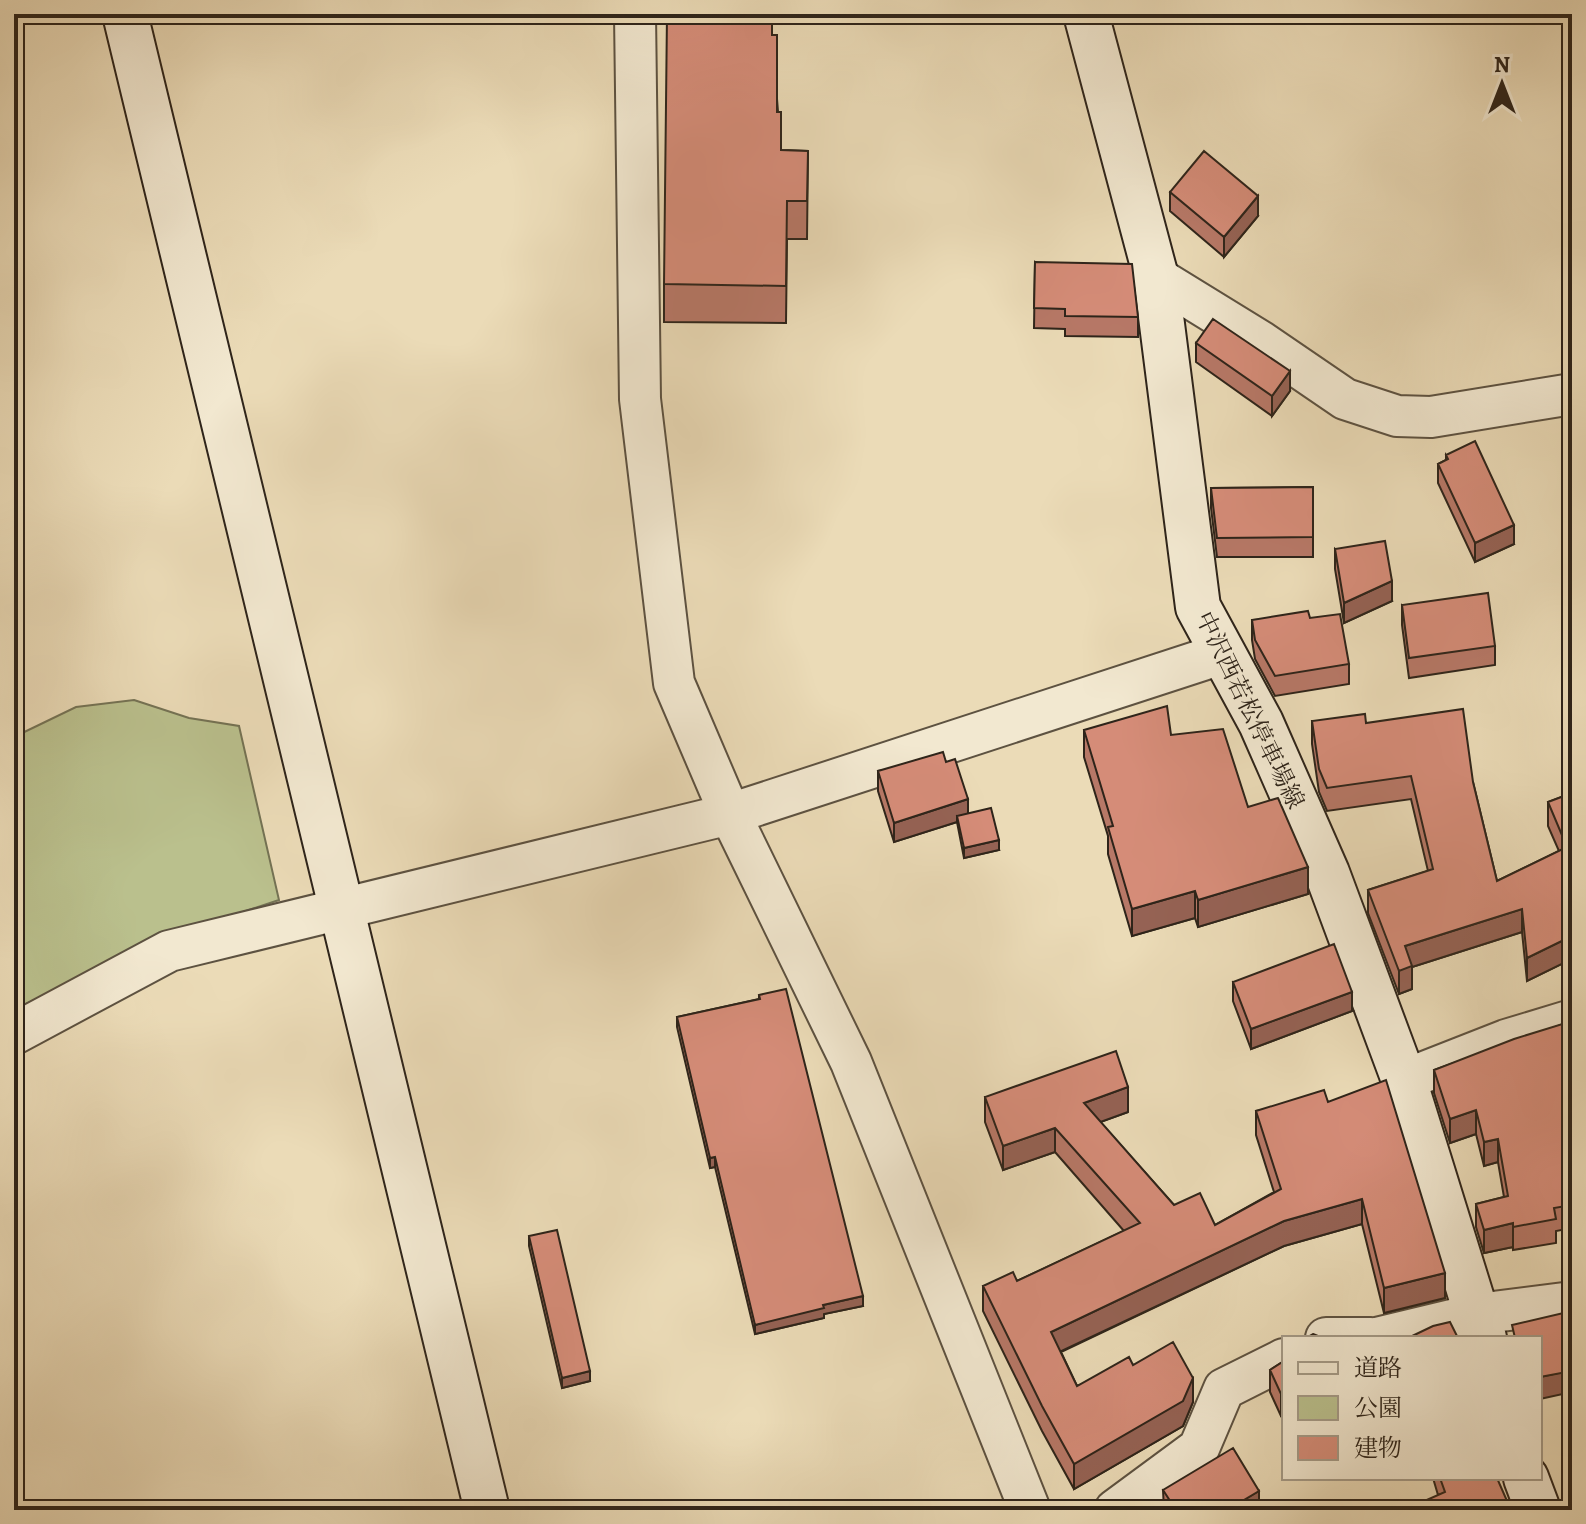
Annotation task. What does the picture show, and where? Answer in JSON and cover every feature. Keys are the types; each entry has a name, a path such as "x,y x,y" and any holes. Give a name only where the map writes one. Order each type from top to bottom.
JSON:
{"street":[{"path":"125,14 487,1510"},
{"path":"635,14 641,415 674,683 730,814 851,1062 1030,1510"},
{"name":"中沢西若松停車場線","path":"1086,14 1156,277 1198,607 1261,723 1327,873 1404,1080 1481,1326"},
{"path":"1156,277 1260,341 1345,399 1397,416 1431,417 1572,394"},
{"path":"14,1034 169,951 730,814 1221,654"},
{"path":"1404,1080 1506,1040 1572,1020"},
{"path":"1392,1336 1481,1326 1572,1302"},
{"path":"1115,1510 1199,1448 1224,1389 1282,1360"},
{"path":"1527,1480 1538,1510"}],"green space":[{"path":"134,700 189,718 239,726 279,900 152,942 14,1010 14,737 76,707"}],"building":[{"path":"667,14 772,14 772,35 777,35 777,112 781,112 781,150 808,151 807,201 787,201 786,286 664,284"},
{"path":"1204,151 1258,196 1224,237 1170,192"},
{"path":"1035,262 1132,264 1138,317 1065,316 1065,309 1034,308"},
{"path":"1213,319 1290,371 1272,396 1196,343"},
{"path":"1475,441 1514,525 1475,543 1438,464 1448,459 1446,455"},
{"path":"1313,487 1313,537 1217,538 1211,488"},
{"path":"1385,541 1392,581 1344,603 1335,549"},
{"path":"1488,593 1495,646 1409,658 1402,605"},
{"path":"1308,611 1310,618 1340,614 1349,664 1275,676 1255,640 1252,620"},
{"path":"1167,706 1171,735 1223,729 1248,807 1278,798 1308,867 1198,900 1195,891 1132,909 1108,827 1113,826 1084,730"},
{"path":"1463,709 1473,782 1497,881 1567,847 1548,802 1572,793 1572,936 1527,958 1522,909 1405,946 1412,966 1399,971 1368,890 1433,869 1411,776 1327,788 1319,769 1312,721 1365,714 1366,723"},
{"path":"943,752 946,762 955,759 968,799 894,823 878,771"},
{"path":"991,808 999,840 964,848 957,816"},
{"path":"1334,944 1352,992 1251,1029 1233,982"},
{"path":"786,989 863,1296 755,1325 715,1157 710,1158 677,1017 760,999 759,995"},
{"path":"1572,1021 1572,1205 1554,1208 1556,1219 1513,1227 1513,1223 1484,1230 1476,1204 1508,1196 1498,1139 1484,1142 1476,1110 1450,1119 1434,1070 1514,1039"},
{"path":"1116,1051 1128,1087 1084,1103 1174,1205 1200,1193 1215,1225 1281,1189 1256,1111 1324,1090 1328,1102 1386,1080 1445,1273 1384,1288 1362,1199 1284,1221 1051,1332 1077,1386 1129,1357 1133,1365 1173,1342 1193,1378 1183,1401 1074,1464 983,1286 1013,1272 1017,1281 1140,1223 1055,1128 1003,1146 985,1097"},
{"path":"557,1230 590,1371 562,1378 529,1236"},
{"path":"1572,1311 1572,1371 1542,1377 1542,1336 1515,1336 1512,1325"},
{"path":"1450,1322 1457,1336 1412,1336"},
{"path":"1282,1362 1281,1394 1270,1370"},
{"path":"1233,1448 1259,1491 1227,1510 1176,1510 1163,1490"},
{"path":"1441,1480 1498,1480 1511,1510 1404,1510 1445,1492"}]}
